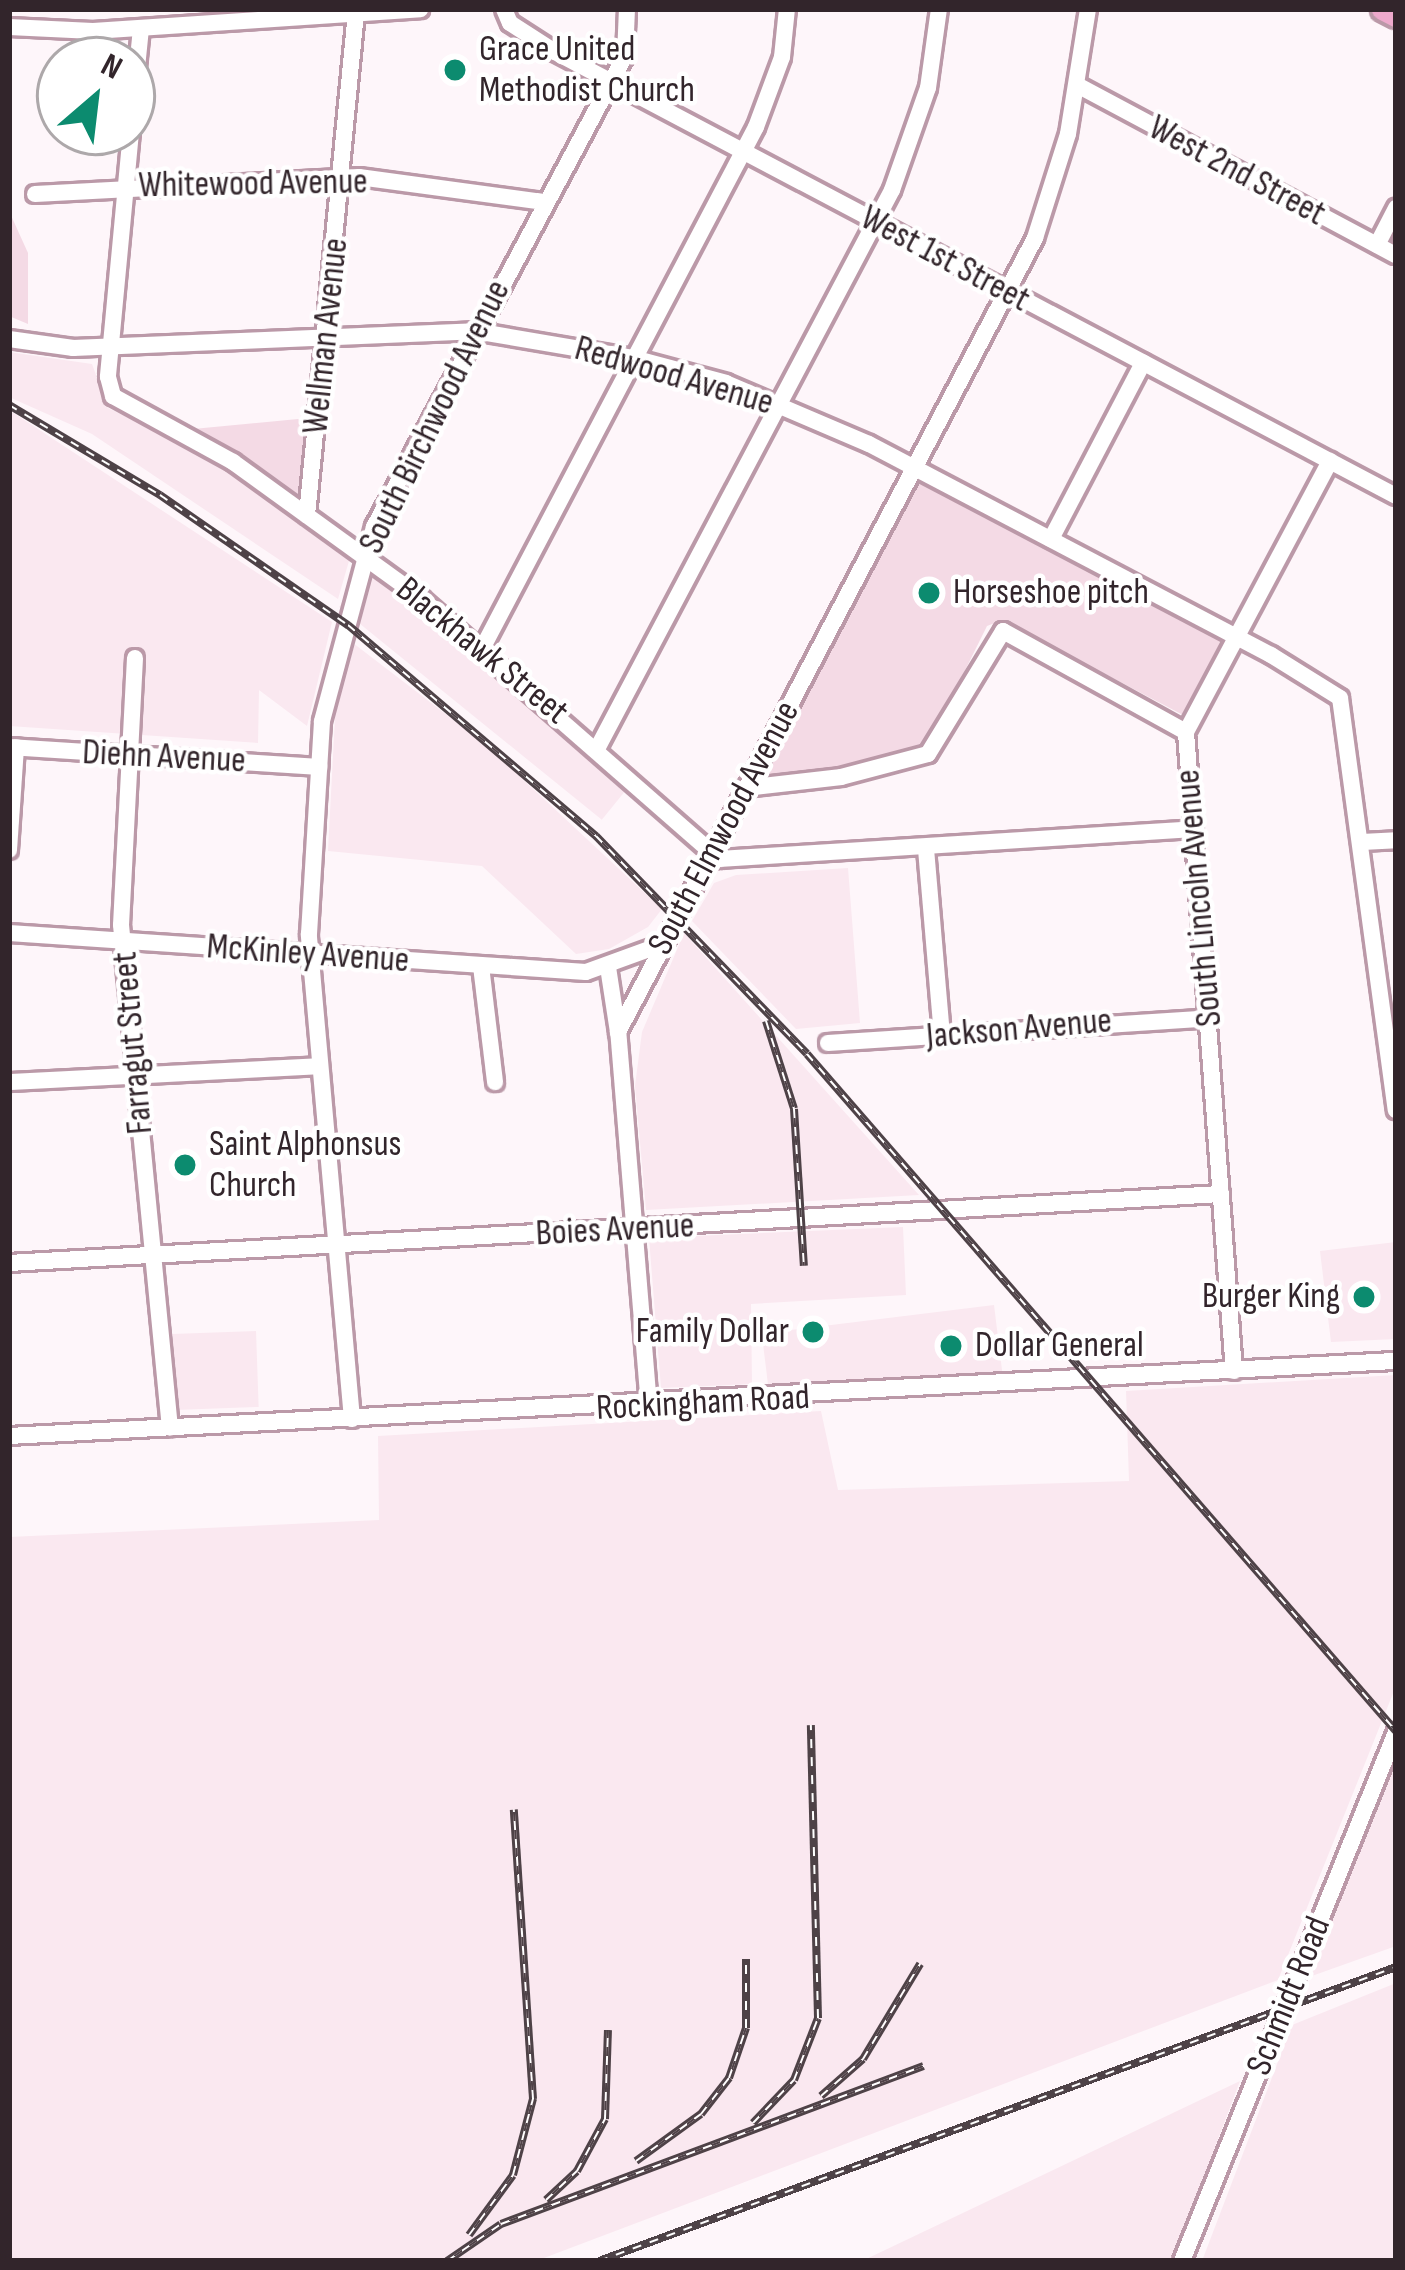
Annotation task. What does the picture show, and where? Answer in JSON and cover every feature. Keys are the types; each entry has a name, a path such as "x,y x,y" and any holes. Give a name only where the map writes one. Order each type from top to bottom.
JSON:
{"main road":[{"path":"1382,9 1396,16"}],"street":[{"path":"132,9 134,36"},
{"path":"9,27 134,28 420,9"},
{"name":"West 1st Street","path":"504,9 510,23 608,80 1396,496"},
{"name":"South Birchwood Avenue","path":"352,1419 310,955 322,721 365,556 475,331 629,39 627,9"},
{"path":"483,647 742,152 782,57 787,9"},
{"path":"598,747 875,222 928,88 939,9"},
{"name":"South Elmwood Avenue","path":"618,1032 1035,238 1078,86 1088,9"},
{"name":"Wellman Avenue","path":"307,515 356,13"},
{"name":"West 2nd Street","path":"1078,86 1396,255"},
{"path":"110,347 128,156"},
{"name":"Whitewood Avenue","path":"35,194 343,177 543,202"},
{"path":"1377,245 1396,208"},
{"name":"Redwood Avenue","path":"9,339 110,347 324,331 475,331 633,358 778,404 914,466 1237,636 1340,698 1362,842"},
{"name":"Blackhawk Street","path":"110,347 112,396 177,426 365,556 483,647 712,853"},
{"path":"1051,539 1143,363"},
{"name":"South Lincoln Avenue","path":"1234,1370 1186,732 1330,461"},
{"path":"745,788 841,777 928,754 993,636 1008,632 1186,732"},
{"name":"Farragut Street","path":"135,658 123,941 170,1428"},
{"path":"9,850 13,747"},
{"name":"Diehn Avenue","path":"13,747 319,767"},
{"path":"712,853 727,863 1194,829"},
{"path":"1396,840 1362,842 1396,1110"},
{"path":"926,849 942,1036"},
{"name":"McKinley Avenue","path":"9,934 481,966 608,968 661,944"},
{"path":"481,966 495,1082"},
{"path":"608,968 618,1032 649,1406"},
{"name":"Jackson Avenue","path":"828,1043 1210,1018"},
{"path":"9,1082 320,1066"},
{"name":"Boies Avenue","path":"9,1263 1221,1194"},
{"name":"Rockingham Road","path":"9,1436 649,1406 1396,1361"},
{"name":"Schmidt Road","path":"1182,2261 1396,1732"}],"shaded area":[{"path":"9,211 28,253 28,324 9,316"},
{"path":"9,352 92,364 108,408 205,454 351,554 338,599 92,434 9,397"},
{"path":"9,410 332,622 307,726 259,690 258,743 9,726"},
{"path":"298,419 310,425 298,499 193,429"},
{"path":"918,477 1225,638 1183,715 1002,620 987,626 926,749 759,783"},
{"path":"370,569 633,782 602,820 339,607"},
{"path":"353,643 486,745 662,909 648,927 609,949 576,954 482,866 328,851 335,717"},
{"path":"848,868 860,1023 796,1029 692,921 714,883 736,875"},
{"path":"684,933 919,1195 646,1210 635,1086 642,1032"},
{"path":"903,1227 906,1295 751,1304 752,1384 661,1388 649,1238"},
{"path":"1396,1242 1396,1339 1331,1342 1320,1251"},
{"path":"994,1305 1002,1372 770,1401 762,1334"},
{"path":"256,1331 259,1407 175,1410 172,1334"},
{"path":"1396,1375 1396,1686 1278,1980 536,2261 9,2261 9,1537 379,1520 378,1436 821,1411 838,1490 1129,1481 1126,1391"},
{"path":"1396,1760 1396,1946 1309,1977"},
{"path":"1396,1983 1396,2261 1202,2261 1292,2025"},
{"path":"1240,2081 1172,2261 862,2261"}],"railway":[{"path":"9,405 160,495 348,625 596,836 807,1054 1396,1731"},
{"path":"766,1021 794,1109 804,1266"},
{"path":"753,2123 794,2080 818,2018 811,1725"},
{"path":"469,2235 513,2175 533,2099 514,1810"},
{"path":"636,2161 701,2114 729,2078 746,2028 746,1959"},
{"path":"821,2096 863,2059 920,1964"},
{"path":"599,2261 1396,1967"},
{"path":"546,2200 577,2171 605,2119 608,2030"},
{"path":"447,2261 501,2224 923,2066"}],"place":[{"name":"Grace United Methodist Church","path":"455,70"},
{"name":"Horseshoe pitch","path":"929,593"},
{"name":"Saint Alphonsus Church","path":"185,1165"},
{"name":"Burger King","path":"1364,1297"},
{"name":"Family Dollar","path":"813,1332"},
{"name":"Dollar General","path":"951,1346"}]}
